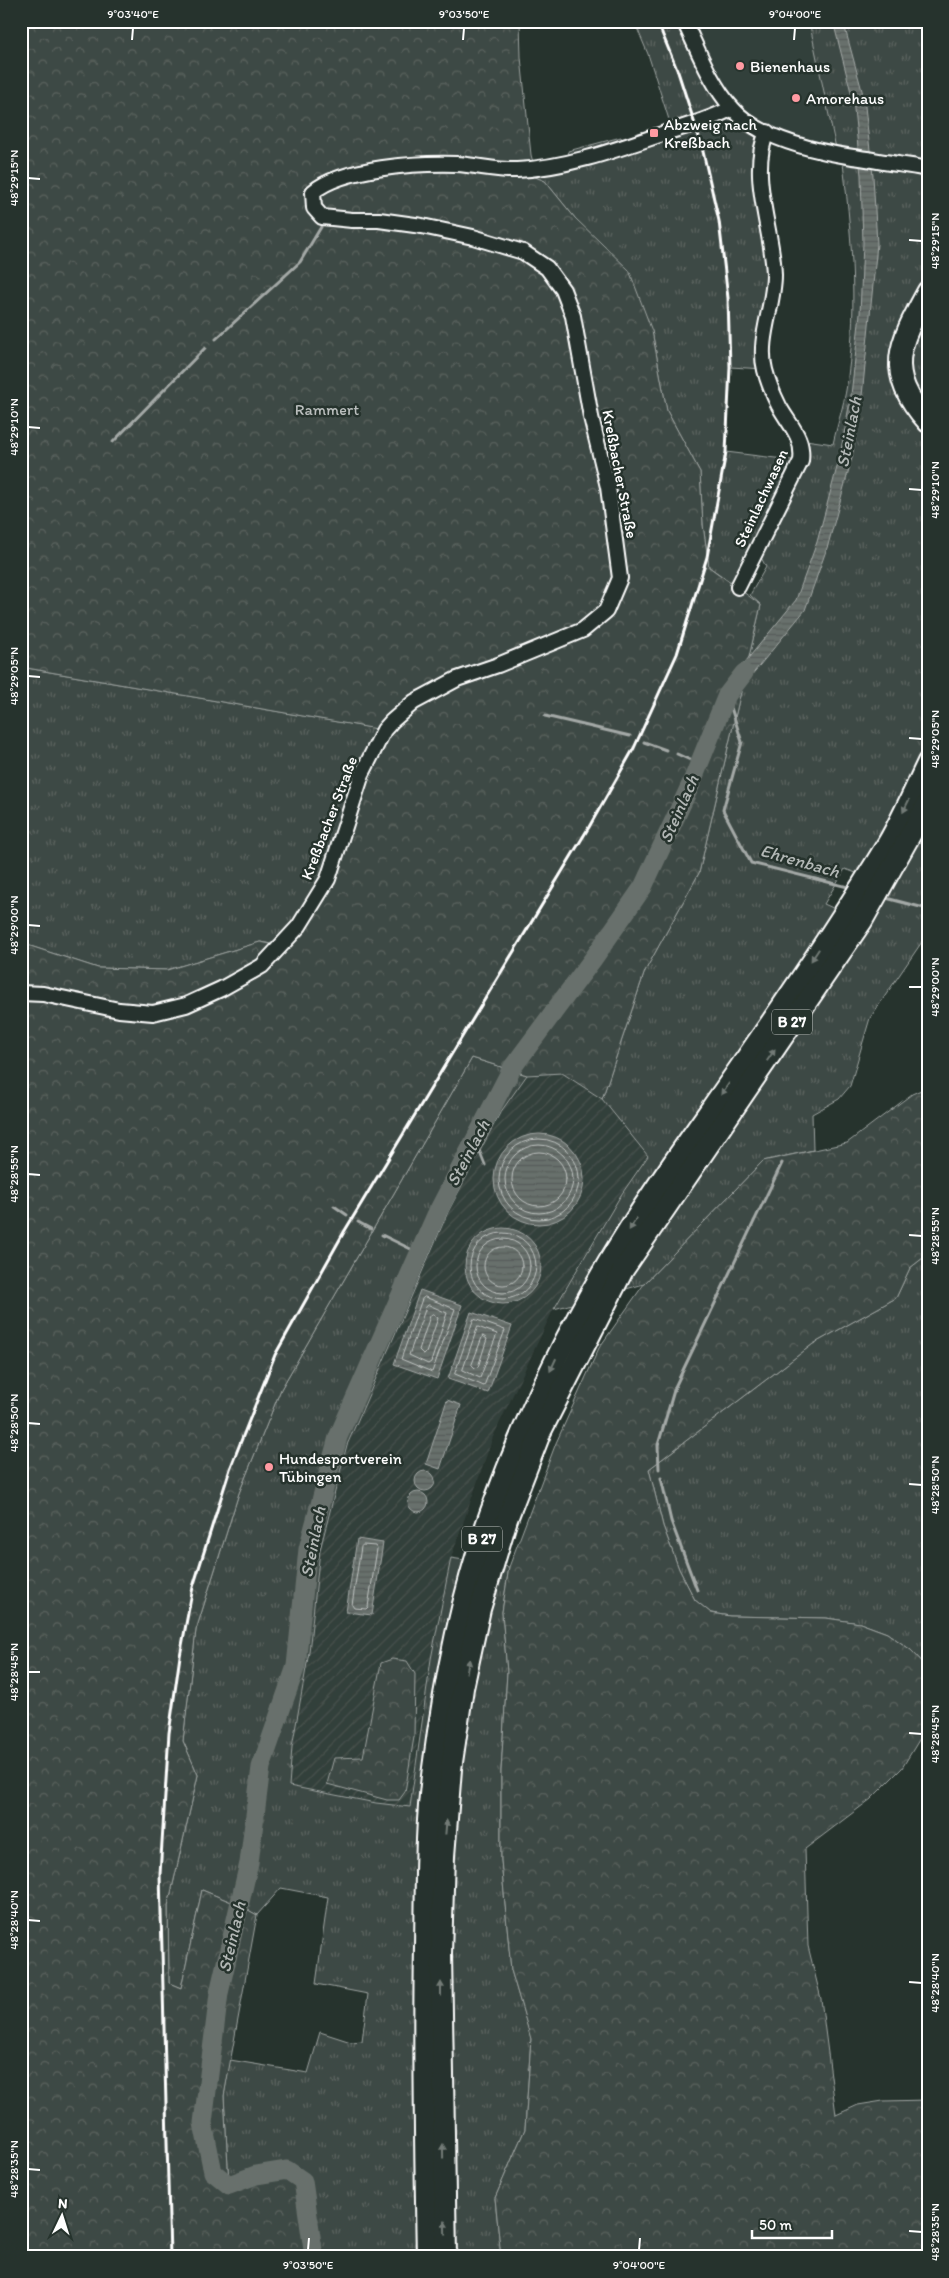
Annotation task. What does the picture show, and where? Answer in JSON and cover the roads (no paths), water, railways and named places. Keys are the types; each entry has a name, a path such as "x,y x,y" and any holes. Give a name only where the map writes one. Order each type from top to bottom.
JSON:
{"highway":[{"path":"928,290 907,328 898,368 903,388 928,422"},
{"path":"928,307 916,326 909,348 907,368 910,384 921,403 928,409"},
{"name":"B 27","path":"427,2257 423,2053 426,1858 432,1771 445,1690 462,1606 489,1516 524,1425 563,1343 609,1262 658,1185 755,1046 842,914 881,877 890,839 928,762"},
{"name":"B 27","path":"446,2257 441,1972 444,1846 451,1769 463,1688 480,1609 506,1519 541,1430 623,1270 862,921 881,877 928,803"},
{"path":"881,877 913,848 928,825"}],"street":[{"path":"684,21 707,69 732,108 767,132 805,148 914,165 928,170"},
{"name":"Kreßbacher Straße","path":"21,994 44,994 120,1010 153,1013 203,997 262,966 299,926 328,879 362,774 384,730 392,721 414,702 457,679 498,665 584,630 606,610 620,578 608,487 598,452 573,316 562,290 547,268 523,252 473,237 422,226 379,220 352,220 322,216 314,208 313,192 334,179 398,167 457,164 517,170 582,158 705,121 732,108"},
{"name":"Steinlachwasen","path":"738,587 800,461 802,448 799,439 778,405 765,369 764,349 774,275 759,160 767,132"},
{"path":"892,163 928,182"}],"water":[{"path":"833,21 843,21 864,98 873,176 877,244 862,396 852,458 828,545 805,610 732,699 723,689 796,600 817,542 840,456 851,395 860,314 863,243 861,175 853,100"},
{"path":"530,1134 548,1134 564,1141 577,1154 584,1170 584,1188 577,1204 564,1217 548,1224 530,1224 514,1217 501,1204 494,1188 494,1170 501,1154 514,1141"},
{"path":"503,1228 518,1231 530,1239 538,1251 541,1266 538,1281 530,1293 518,1301 503,1304 488,1301 476,1293 468,1281 465,1266 468,1251 476,1239 488,1231"},
{"path":"420,1290 462,1305 437,1379 394,1364"},
{"path":"471,1312 512,1326 488,1393 448,1379"},
{"path":"447,1400 461,1405 440,1469 426,1464"},
{"path":"425,1471 432,1474 435,1481 432,1488 425,1491 418,1488 415,1481 418,1474"},
{"path":"414,1492 422,1492 428,1498 428,1506 422,1512 414,1512 408,1506 408,1498"},
{"path":"357,1539 383,1543 372,1615 346,1612"}],"waterway":[{"path":"216,339 300,262 321,227"},
{"path":"113,442 205,348"},
{"name":"Steinlach","path":"314,2257 303,2181 287,2170 256,2175 229,2185 213,2172 203,2123 219,1993 249,1863 261,1767 296,1666 308,1549 338,1437 436,1215 512,1068 593,959 643,887 691,784 727,695 744,673"},
{"name":"Ehrenbach","path":"727,695 742,742 723,810 751,863 852,888"},
{"path":"545,716 630,736"},
{"path":"644,742 666,750"},
{"path":"677,754 699,764"},
{"name":"Ehrenbach","path":"882,897 928,909"},
{"path":"475,1140 485,1165"},
{"path":"659,1469 658,1445 675,1387 782,1163"},
{"path":"334,1206 347,1215"},
{"path":"358,1222 371,1229"},
{"path":"382,1235 419,1253"},
{"path":"661,1478 671,1521 697,1590"}],"railway":[{"path":"170,2257 160,1874 169,1733 180,1656 193,1587 230,1469 275,1355 344,1232 589,827 634,748 677,654 707,557 726,452 730,367 728,298 719,221 701,143 678,72 657,21"}],"place":[{"name":"Bienenhaus","path":"740,66"},
{"name":"Amorehaus","path":"796,98"},
{"name":"Abzweig nach Kreßbach","path":"654,133"},
{"name":"Hundesportverein Tübingen","path":"269,1467"}],"park label":[{"name":"Rammert","path":"327,409"}]}
